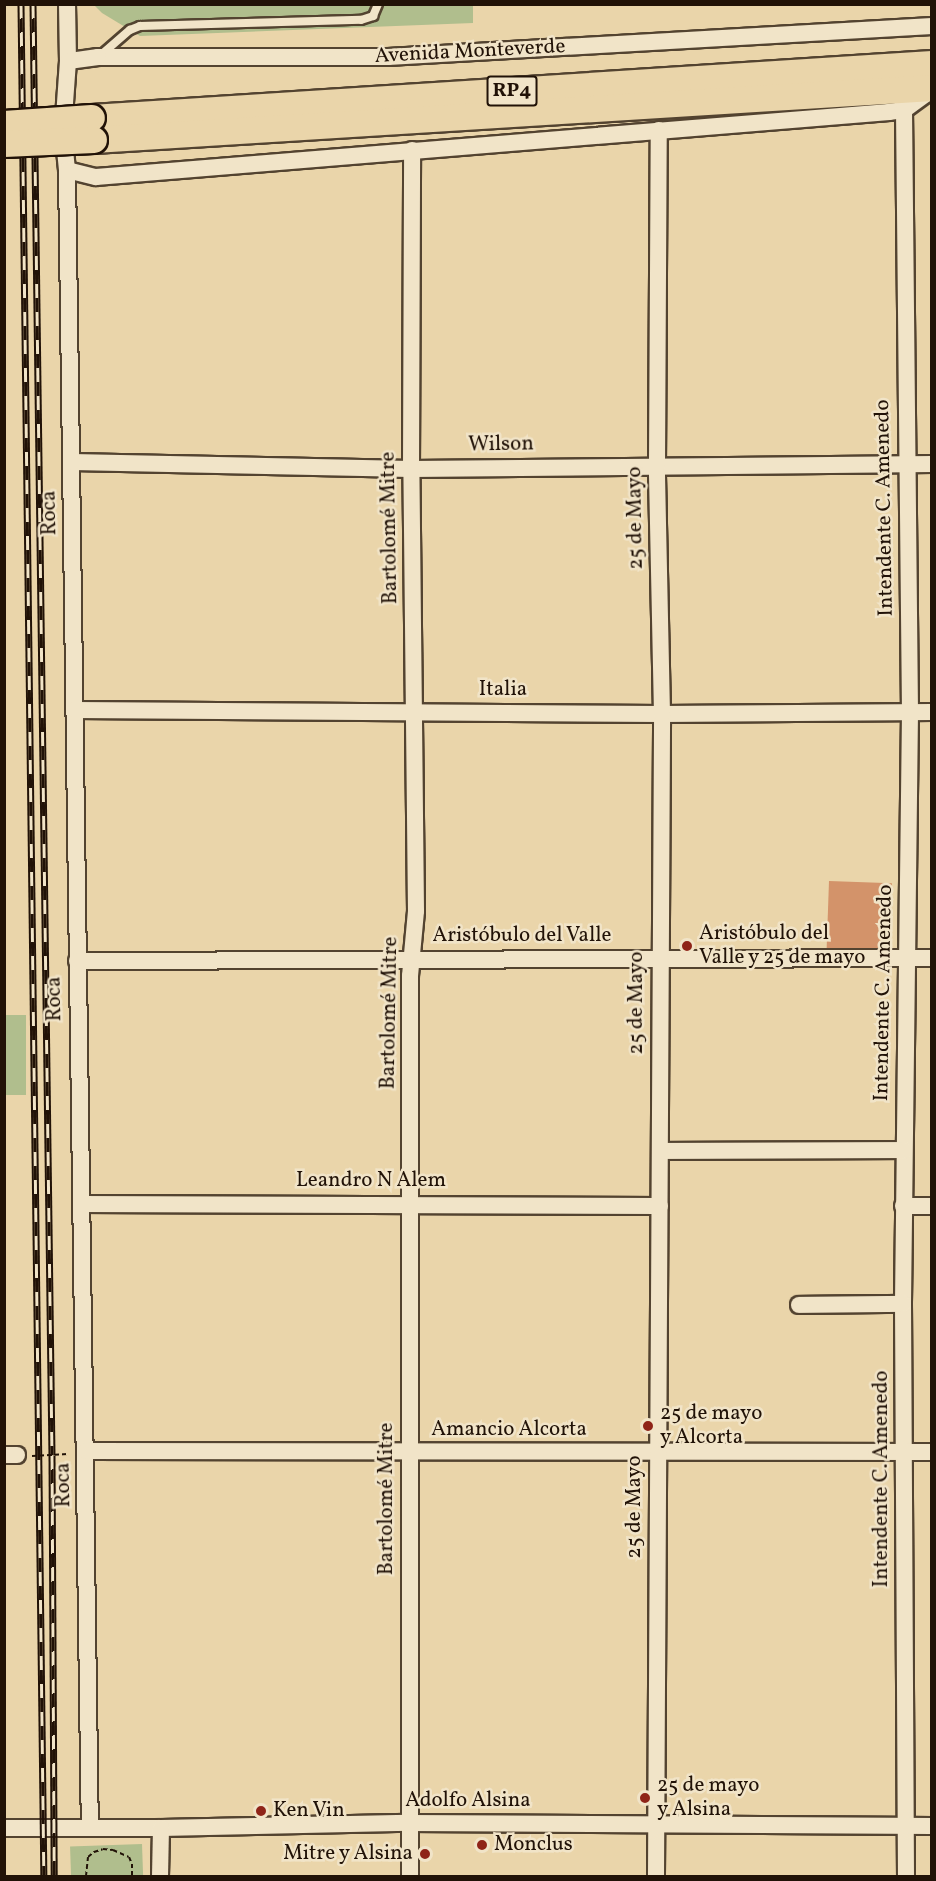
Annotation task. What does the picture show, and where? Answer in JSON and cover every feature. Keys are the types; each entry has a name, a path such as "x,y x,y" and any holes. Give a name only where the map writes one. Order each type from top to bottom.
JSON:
{"main road":[{"name":"Avenida Monteverde","path":"4,144 93,129 932,64"},
{"name":"Avenida Monteverde","path":"4,124 93,129 932,89"}],"street":[{"path":"67,4 68,61 63,130 67,170 96,177 904,110"},
{"name":"Avenida Monteverde","path":"68,61 98,57 388,57 932,26"},
{"name":"Avenida Monteverde","path":"904,110 932,89"},
{"name":"Intendente C. Amenedo","path":"904,110 910,712 903,1206 906,1876"},
{"name":"25 de Mayo","path":"656,1876 662,714 657,465 659,130"},
{"name":"Bartolomé Mitre","path":"410,1876 412,959 416,911 416,712 411,469 412,150"},
{"name":"Roca","path":"67,170 81,1204 79,1452 90,1828"},
{"name":"Wilson","path":"72,462 411,469 932,464"},
{"name":"Italia","path":"75,710 662,714 932,712"},
{"name":"Aristóbulo del Valle","path":"77,961 932,958"},
{"path":"660,1151 904,1150"},
{"name":"Leandro N Alem","path":"81,1204 411,1203 660,1206"},
{"path":"903,1206 932,1206"},
{"path":"799,1305 903,1304"},
{"name":"Amancio Alcorta","path":"79,1452 932,1452"},
{"name":"Adolfo Alsina","path":"4,1828 161,1828 409,1823 932,1826"},
{"path":"160,1876 161,1828"}],"lane":[{"path":"98,57 130,30 140,26 361,20 373,16 378,4"}],"path":[{"path":"16,1455 79,1452"},
{"path":"86,1876 88,1857 103,1849 113,1850 129,1857 132,1864 132,1876"}],"green space":[{"path":"473,4 473,23 140,36 102,13 94,5"},
{"path":"5,1015 26,1015 26,1095 5,1095"},
{"path":"142,1844 143,1876 71,1876 70,1847"}],"building":[{"path":"829,881 892,883 890,950 827,948"}],"railway":[{"path":"21,4 44,1876"},
{"path":"33,4 52,1455 54,1876"}],"place":[{"name":"Aristóbulo del Valle y 25 de mayo","path":"687,946"},
{"name":"25 de mayo y Alcorta","path":"648,1426"},
{"name":"25 de mayo y Alsina","path":"645,1798"},
{"name":"Ken Vin","path":"261,1811"},
{"name":"Monclus","path":"482,1845"},
{"name":"Mitre y Alsina","path":"425,1854"}]}
